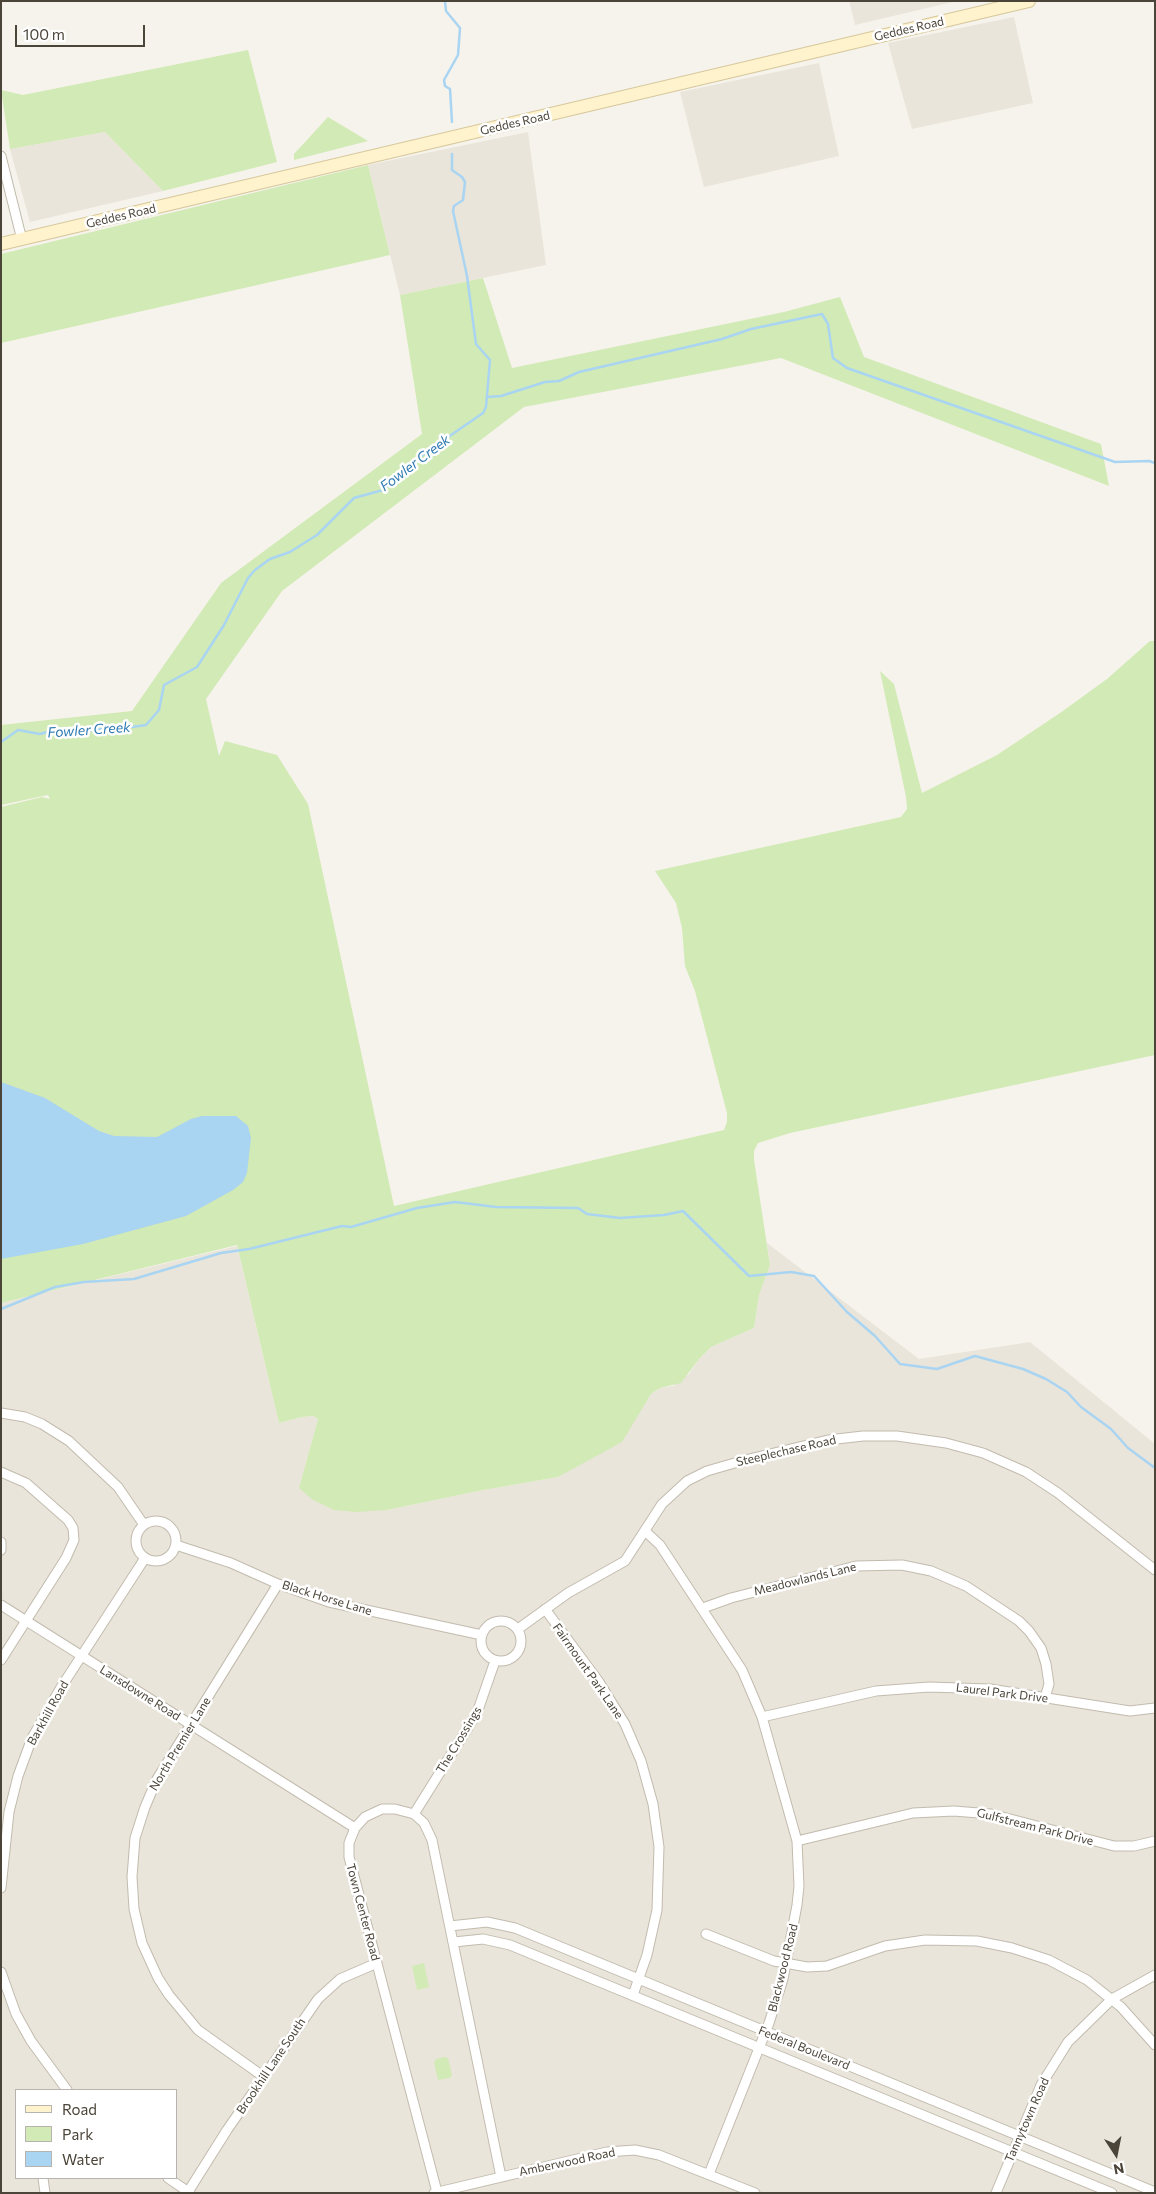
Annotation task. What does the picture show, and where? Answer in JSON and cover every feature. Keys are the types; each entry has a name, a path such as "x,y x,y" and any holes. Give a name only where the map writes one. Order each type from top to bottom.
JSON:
{"main road":[{"name":"Geddes Road","path":"1,244 1029,1"}],"street":[{"path":"1,156 22,240"},
{"path":"1,1413 25,1417 42,1424 69,1441 118,1487 144,1525"},
{"name":"Steeplechase Road","path":"645,1531 662,1504 676,1490 708,1471 828,1440 898,1436 964,1447 1026,1472 1058,1493 1155,1570"},
{"path":"1,1472 26,1483 68,1520 74,1534 70,1550 1,1660"},
{"path":"153,1522 165,1523 174,1531 176,1545 172,1553 163,1560 154,1561 145,1558 139,1552 136,1542 138,1533 144,1525 153,1522"},
{"path":"518,1630 568,1593 625,1561 645,1531"},
{"name":"Blackwood Road","path":"645,1531 660,1545 742,1670 762,1717 797,1841 798,1896 786,1965 766,2032 709,2174"},
{"path":"1,1542 1,1550"},
{"name":"Black Horse Lane","path":"176,1545 232,1563 278,1584 355,1609 430,1622 482,1635"},
{"name":"Barkhill Road","path":"1,1888 3,1842 12,1796 26,1754 40,1722 145,1558"},
{"name":"Meadowlands Lane","path":"703,1608 731,1598 856,1566 902,1565 931,1571 966,1586 1019,1621 1029,1631 1041,1648 1047,1669 1048,1684 1045,1698"},
{"name":"North Premier Lane","path":"264,2077 198,2030 181,2011 152,1965 136,1920 132,1877 135,1838 140,1819 157,1779 278,1584"},
{"name":"Lansdowne Road","path":"1,1605 355,1828"},
{"name":"Fairmount Park Lane","path":"545,1609 599,1682 625,1724 641,1761 653,1804 659,1847 659,1888 653,1931 633,1995"},
{"path":"500,1621 512,1624 518,1630 521,1640 518,1652 510,1659 495,1661 484,1652 482,1635 490,1624 500,1621"},
{"name":"The Crossings","path":"414,1814 477,1713 495,1661"},
{"name":"Laurel Park Drive","path":"762,1717 876,1691 929,1687 990,1689 1130,1711 1155,1708"},
{"path":"355,1828 365,1817 382,1810 395,1808 414,1814 424,1823 432,1840 501,2177"},
{"name":"Gulfstream Park Drive","path":"797,1841 913,1813 954,1811 991,1814 1114,1846 1134,1846 1155,1841"},
{"name":"Town Center Road","path":"355,1828 349,1843 349,1857 435,2192"},
{"name":"Federal Boulevard","path":"450,1926 478,1922 499,1924 639,1979 1155,2192"},
{"path":"706,1934 786,1965 807,1968 827,1966 879,1948 910,1942 977,1941 1012,1948 1049,1960 1086,1980 1112,1999 1136,2022 1155,2045"},
{"name":"Federal Boulevard","path":"454,1942 483,1939 502,1942 1112,2193"},
{"name":"Brookhill Lane South","path":"188,2192 227,2130 300,2024 328,1987 352,1972 377,1963"},
{"path":"1,1972 16,2014 27,2034 66,2089"},
{"name":"Tannytown Road","path":"996,2193 1041,2085 1064,2047 1082,2026 1112,1999 1155,1975"},
{"name":"Amberwood Road","path":"435,2192 469,2189 501,2177 607,2152 628,2150 647,2152 755,2193"},
{"path":"43,2179 45,2193"},
{"path":"169,2179 188,2192"}],"shaded area":[{"path":"849,1 957,1 855,25"},
{"path":"1014,17 1033,103 912,129 888,43"},
{"path":"819,63 839,156 704,187 680,92"},
{"path":"105,132 163,191 30,222 10,149"},
{"path":"528,132 546,265 400,295 368,165"},
{"path":"767,1243 919,1359 1030,1342 1155,1444 1155,2193 1,2193 1,1303 237,1246 279,1423 302,1417 313,1416 318,1419 299,1488 387,1510 558,1477 639,1412 651,1394 660,1388 673,1386 689,1374 699,1359 711,1347 754,1328 759,1295 770,1265"}],"green space":[{"path":"248,50 277,162 163,191 105,132 10,149 1,90 23,95"},
{"path":"328,117 368,141 294,160 294,154"},
{"path":"368,165 390,255 1,343 1,254"},
{"path":"483,278 512,368 784,312 840,297 864,357 1101,444 1109,486 781,358 524,407 282,591 206,699 219,756 225,741 277,755 308,804 394,1206 724,1130 727,1122 727,1113 695,991 685,966 682,928 676,903 655,871 901,817 907,809 906,797 880,671 894,684 922,793 997,755 1107,679 1150,641 1155,641 1155,1055 790,1133 758,1143 754,1151 754,1160 770,1265 759,1295 754,1328 711,1347 699,1359 681,1383 660,1388 651,1394 622,1442 558,1477 387,1510 356,1512 334,1510 313,1500 299,1488 318,1419 313,1416 302,1417 279,1423 237,1245 1,1303 1,807 42,797 50,799 48,795 1,805 1,725 132,711 221,583 422,434 400,295"},
{"path":"424,1963 429,1987 417,1990 412,1966"},
{"path":"448,2058 452,2075 450,2078 438,2080 434,2063 436,2059"}],"water":[{"path":"1,1082 45,1098 99,1131 114,1136 157,1137 191,1119 202,1116 236,1116 248,1126 251,1138 247,1173 243,1182 233,1190 186,1216 83,1244 1,1259"}],"waterway":[{"name":"Fowler Creek","path":"445,1 446,11 460,28 458,55 444,80 445,86 450,89 452,122"},
{"name":"Fowler Creek","path":"1,742 18,730 40,734 58,729 79,733 98,729 115,730 125,726 146,725 159,710 164,685 197,667 224,625 248,578 255,570 270,559 290,552 317,535 354,498 383,490 425,453 483,413 486,407 490,360 476,344 467,276 453,211 454,206 463,200 465,182 462,177 452,170 452,154"},
{"path":"487,397 501,396 545,382 559,381 579,372 722,339 751,329 822,314 828,324 833,358 847,368 1115,462 1149,461 1155,463"},
{"path":"1,1309 55,1287 84,1282 134,1279 221,1253 249,1249 342,1226 351,1227 417,1208 455,1202 496,1207 578,1208 587,1214 620,1218 664,1215 683,1211 749,1276 791,1272 814,1276 847,1312 875,1336 900,1364 937,1369 975,1356 1023,1369 1046,1379 1067,1392 1081,1407 1111,1429 1128,1448 1155,1468"}]}
